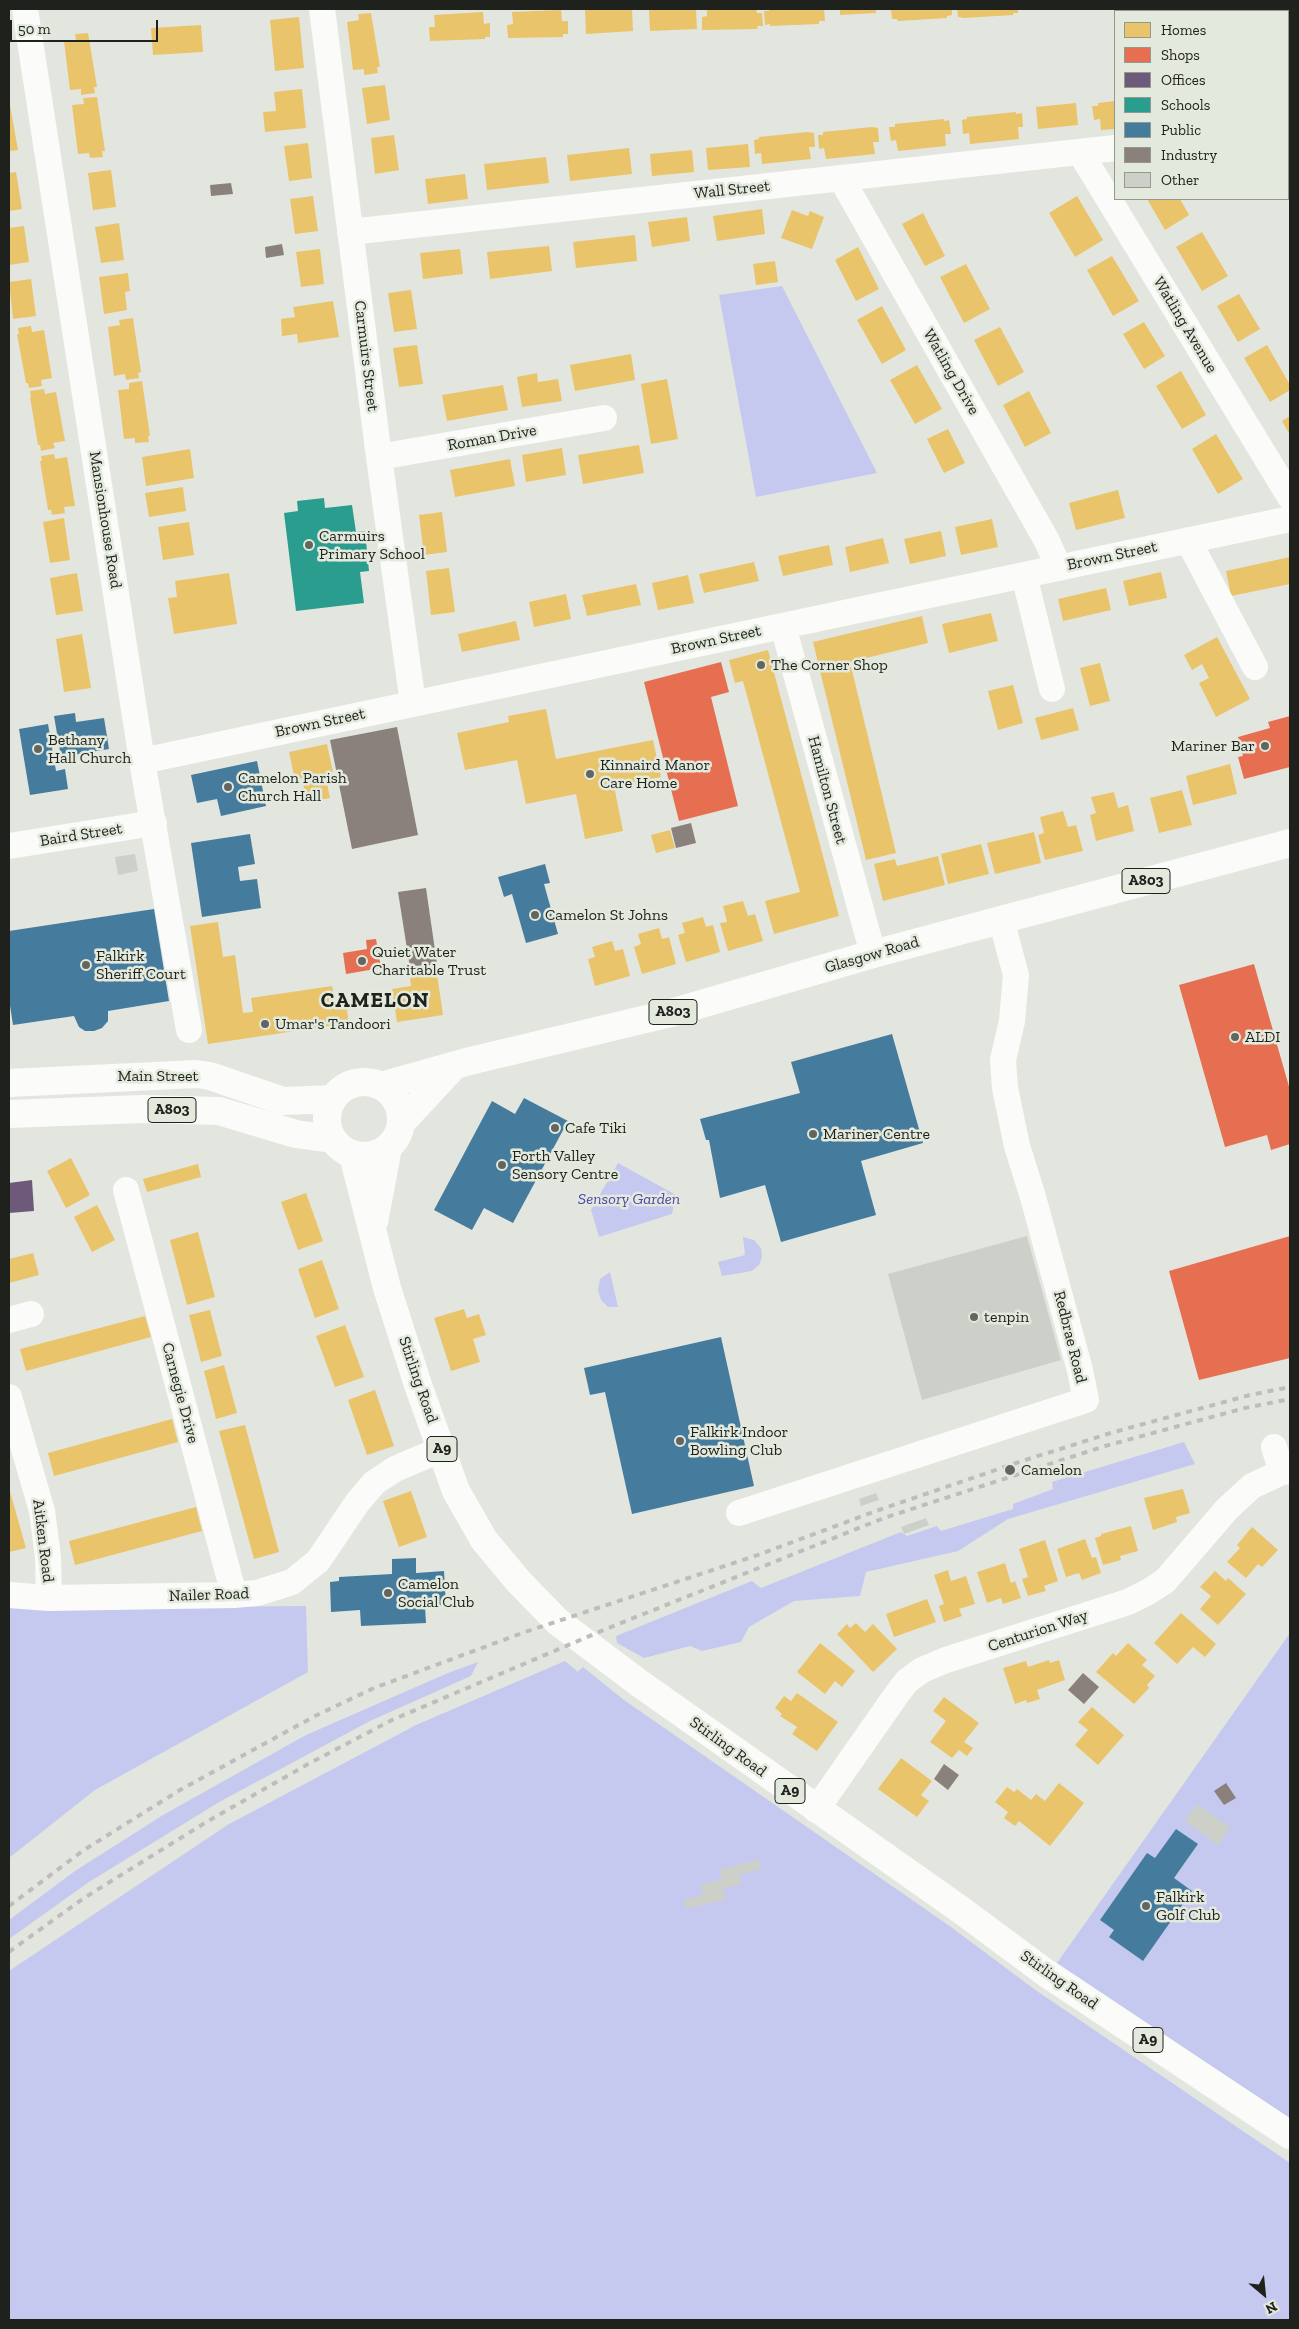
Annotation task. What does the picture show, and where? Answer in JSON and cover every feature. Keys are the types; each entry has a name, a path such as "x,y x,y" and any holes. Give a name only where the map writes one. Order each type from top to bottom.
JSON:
{"main road":[{"name":"Glasgow Road","path":"381,1086 470,1061 667,1014 872,954 1290,843"},
{"name":"Glasgow Road","path":"401,1123 453,1067"},
{"name":"Main Street","path":"9,1083 196,1074 210,1076 282,1101 334,1099"},
{"path":"371,1083 381,1086 397,1101 401,1112 401,1123 397,1137 388,1148 378,1154 365,1157 342,1147 327,1118 334,1099 350,1085 371,1083"},
{"name":"Main Street","path":"9,1114 142,1108 219,1111 342,1147"},
{"name":"Stirling Road","path":"342,1147 373,1228 387,1288 418,1385 456,1491 484,1540 519,1582 558,1622 639,1683 816,1810 961,1910 1046,1973 1290,2135"},
{"name":"Stirling Road","path":"373,1228 388,1148"}],"street":[{"name":"Mansionhouse Road","path":"25,9 142,761 189,1030"},
{"name":"Carmuirs Street","path":"322,9 379,458 414,704"},
{"name":"Wall Street","path":"350,232 1114,148"},
{"name":"Watling Avenue","path":"1080,152 1290,497"},
{"name":"Watling Drive","path":"841,178 1047,541 1059,568"},
{"name":"Roman Drive","path":"379,458 604,418"},
{"name":"Brown Street","path":"142,761 1290,519"},
{"path":"1188,540 1255,667"},
{"path":"1024,575 1052,689"},
{"name":"Hamilton Street","path":"782,626 872,954"},
{"name":"Baird Street","path":"9,846 154,823"},
{"name":"Redbrae Road","path":"738,1513 1086,1400 1080,1370 1033,1197 1016,1146 1005,1088 1004,1060 1012,1021 1016,975 1001,919"},
{"name":"Carnegie Drive","path":"126,1190 234,1595"},
{"name":"Aitken Road","path":"9,1397 42,1511 48,1557 50,1598"},
{"name":"Centurion Way","path":"816,1810 897,1694 915,1676 946,1660 1128,1602 1148,1592 1165,1580 1180,1565 1227,1509 1252,1486 1286,1471 1274,1446"},
{"name":"Nailer Road","path":"9,1594 50,1598 234,1595 257,1593 292,1582 318,1561 357,1503 374,1483 395,1469 442,1449"}],"green space":[{"path":"782,286 877,473 756,497 719,295"},
{"name":"Sensory Garden","path":"618,1163 676,1195 672,1214 599,1237 591,1210"},
{"path":"743,1237 754,1240 761,1248 760,1264 752,1271 722,1276 718,1262 745,1255"},
{"path":"610,1272 618,1307 608,1307 601,1300 598,1290 600,1279"},
{"path":"1184,1442 1195,1464 1008,1519 958,1551 866,1572 860,1596 794,1601 749,1627 741,1642 702,1651 690,1646 644,1658 617,1643 616,1636 752,1581 761,1588 901,1532 907,1536 937,1526 941,1531 1013,1509 1013,1504 1053,1489 1052,1482"},
{"path":"9,1605 48,1608 306,1606 308,1672 95,1790 9,1858"},
{"name":"Falkirk Golf Club","path":"1290,1633 1290,2119 1057,1963"},
{"path":"565,1661 577,1671 576,1673 583,1667 624,1700 951,1927 1034,1989 1290,2163 1290,2320 9,2320 9,1971 229,1824 416,1725"},
{"path":"478,1662 471,1676 370,1721 221,1801 89,1882 9,1939 9,1920 75,1871 163,1815 306,1735 448,1673"}],"building: Homes":[{"path":"585,9 632,9 633,31 586,34"},
{"path":"649,9 696,9 697,29 650,31"},
{"path":"707,9 756,9 757,13 762,13 763,26 757,26 758,29 702,30 702,17 707,16"},
{"path":"769,9 824,9 825,21 819,21 819,24 765,25 764,11 769,11"},
{"path":"840,9 876,9 876,13 840,15"},
{"path":"891,9 952,9 952,15 947,16 947,18 898,21 897,19 892,19"},
{"path":"957,9 1018,9 1018,13 1013,13 1013,15 964,18 958,17"},
{"path":"561,10 562,21 568,21 568,34 563,34 563,37 508,38 507,25 513,24 512,12"},
{"path":"483,12 484,24 490,23 490,37 485,37 485,39 430,41 429,27 435,27 434,15"},
{"path":"371,13 380,67 377,67 378,73 364,75 364,69 353,70 347,22 359,20 358,14"},
{"path":"299,17 304,68 275,71 270,20"},
{"path":"201,25 203,52 153,55 151,28"},
{"path":"88,33 97,87 94,87 95,93 81,95 81,89 70,90 64,41 76,40 75,34"},
{"path":"1289,78 1290,78 1289,105"},
{"path":"385,85 390,120 367,124 362,88"},
{"path":"302,89 306,128 265,132 263,112 276,111 274,92"},
{"path":"97,97 105,151 102,151 103,157 90,158 89,153 78,154 72,105 84,104 83,98"},
{"path":"9,99 18,150 9,151"},
{"path":"1114,101 1114,129 1101,130 1100,119 1094,120 1092,106 1098,106 1098,103"},
{"path":"1076,103 1078,125 1038,129 1036,107"},
{"path":"1016,112 1016,114 1022,113 1023,127 1018,127 1019,139 970,144 969,133 963,134 962,120 967,119 967,117"},
{"path":"944,119 944,121 949,120 951,134 945,134 946,146 898,151 896,140 891,141 889,127 895,127 895,124"},
{"path":"878,128 879,142 873,142 875,154 826,159 824,148 819,149 818,135 823,135 823,132"},
{"path":"814,133 815,147 809,147 811,159 762,164 761,153 755,154 754,140 759,139 759,137"},
{"path":"394,135 399,170 375,174 371,138"},
{"path":"308,143 312,178 289,181 284,146"},
{"path":"748,144 750,167 708,170 706,148"},
{"path":"629,148 632,174 570,181 567,155"},
{"path":"692,150 694,172 652,176 650,154"},
{"path":"546,157 549,183 487,190 484,164"},
{"path":"111,170 116,207 93,210 88,173"},
{"path":"16,172 22,209 9,211 9,173"},
{"path":"465,174 468,199 428,204 425,179"},
{"path":"313,196 318,231 295,234 290,199"},
{"path":"1077,196 1103,240 1075,257 1049,213"},
{"path":"1148,200 1181,200 1189,215 1165,230"},
{"path":"762,209 765,234 717,241 713,216"},
{"path":"792,210 808,216 810,211 824,217 812,249 781,238"},
{"path":"923,213 945,256 925,266 902,224"},
{"path":"687,217 690,241 652,247 648,222"},
{"path":"119,223 124,260 101,263 95,227"},
{"path":"24,226 29,262 9,265 9,228"},
{"path":"1202,232 1228,276 1202,291 1176,247"},
{"path":"635,235 637,261 576,268 573,242"},
{"path":"549,246 552,271 490,279 487,252"},
{"path":"858,247 879,289 856,301 835,260"},
{"path":"320,249 324,284 301,287 296,252"},
{"path":"460,249 463,274 423,279 420,253"},
{"path":"1112,256 1139,301 1113,316 1087,270"},
{"path":"775,261 778,282 756,285 753,264"},
{"path":"966,264 990,309 964,323 940,277"},
{"path":"128,273 130,291 125,292 127,310 104,314 99,277"},
{"path":"31,279 36,316 13,319 9,282"},
{"path":"411,290 417,329 394,332 388,293"},
{"path":"1239,294 1260,329 1238,342 1217,306"},
{"path":"333,301 339,337 298,343 297,334 282,336 281,319 295,317 293,307"},
{"path":"882,306 906,350 882,364 857,320"},
{"path":"133,318 141,372 138,373 139,378 126,380 125,374 114,376 108,327 120,325 119,320"},
{"path":"1144,322 1165,356 1144,369 1123,334"},
{"path":"31,326 32,332 44,330 52,378 41,380 42,386 29,388 28,383 26,383 17,334 19,334 18,328"},
{"path":"1000,327 1024,372 998,386 974,340"},
{"path":"417,345 423,384 399,387 393,348"},
{"path":"1267,345 1290,385 1290,390 1270,402 1244,358"},
{"path":"631,354 635,380 575,391 570,365"},
{"path":"917,365 942,409 915,424 890,380"},
{"path":"1181,371 1206,415 1182,429 1156,386"},
{"path":"537,373 538,382 558,379 562,401 522,407 517,377"},
{"path":"667,379 678,439 651,444 641,384"},
{"path":"142,381 150,436 148,436 149,442 135,443 135,438 124,439 118,390 129,389 129,383"},
{"path":"503,385 508,410 447,421 442,395"},
{"path":"44,389 45,394 56,392 65,441 53,443 55,448 41,451 40,445 38,445 30,391"},
{"path":"1029,391 1051,433 1025,447 1003,405"},
{"path":"1290,416 1290,435 1282,421"},
{"path":"948,429 965,463 944,473 927,439"},
{"path":"1216,434 1243,479 1218,494 1192,449"},
{"path":"639,445 644,473 583,484 578,455"},
{"path":"562,448 566,475 526,482 522,455"},
{"path":"190,449 194,478 146,486 142,457"},
{"path":"54,454 55,459 67,457 75,506 64,507 65,513 52,515 51,510 48,510 40,461 42,461 41,456"},
{"path":"510,459 515,486 455,497 450,470"},
{"path":"183,487 186,511 149,517 145,493"},
{"path":"1118,490 1125,518 1076,530 1069,503"},
{"path":"442,512 447,552 424,555 419,515"},
{"path":"64,518 70,560 50,563 43,522"},
{"path":"992,519 998,547 961,555 955,527"},
{"path":"189,522 194,555 163,560 158,527"},
{"path":"941,531 946,556 910,564 904,539"},
{"path":"883,538 889,563 850,572 845,547"},
{"path":"829,545 833,565 783,576 778,556"},
{"path":"1290,557 1290,584 1231,596 1226,571"},
{"path":"754,562 759,581 704,593 699,574"},
{"path":"449,568 455,612 431,615 426,571"},
{"path":"1161,572 1167,598 1129,606 1123,581"},
{"path":"77,573 83,611 56,615 50,578"},
{"path":"229,573 237,624 174,634 168,598 177,597 175,581"},
{"path":"688,575 694,603 658,610 652,583"},
{"path":"636,584 641,605 587,616 582,595"},
{"path":"1106,588 1111,610 1063,621 1058,599"},
{"path":"566,594 571,619 534,627 529,602"},
{"path":"991,613 998,641 949,653 942,624"},
{"path":"922,616 928,643 850,662 896,853 866,860 813,642"},
{"path":"516,621 520,640 462,652 458,634"},
{"path":"82,634 91,688 64,692 56,639"},
{"path":"1217,637 1250,699 1216,717 1199,683 1209,678 1202,664 1192,670 1184,655"},
{"path":"768,650 839,916 774,934 765,901 800,892 743,681 735,683 729,660"},
{"path":"1100,663 1110,701 1090,706 1080,668"},
{"path":"1013,685 1023,723 998,730 988,691"},
{"path":"1073,708 1079,730 1041,740 1035,718"},
{"name":"Kinnaird Manor Care Home","path":"546,709 556,759 653,740 661,777 614,786 623,831 585,839 576,794 526,804 517,760 465,770 457,733 509,722 508,716"},
{"path":"327,744 333,772 325,774 330,798 307,802 302,778 295,780 289,752"},
{"path":"1230,764 1237,794 1193,805 1186,776"},
{"path":"1182,790 1192,825 1159,833 1150,798"},
{"path":"1114,792 1118,808 1128,805 1134,831 1096,841 1090,815 1096,813 1091,797"},
{"path":"1063,811 1068,827 1076,825 1083,851 1045,860 1038,835 1044,833 1040,817"},
{"path":"670,830 675,848 656,853 651,835"},
{"path":"1034,832 1041,863 995,874 987,843"},
{"path":"981,844 989,874 948,884 941,854"},
{"path":"938,856 945,885 883,901 874,864 895,859 897,866"},
{"path":"743,901 748,916 755,914 763,941 728,951 720,923 727,922 723,906"},
{"path":"703,917 706,927 713,925 720,952 686,962 678,935 685,933 682,923"},
{"path":"218,922 223,957 235,955 243,1013 253,1012 251,998 332,986 335,1000 345,998 349,1023 208,1044 190,926"},
{"path":"659,928 662,939 669,937 676,964 642,974 634,947 641,944 638,934"},
{"path":"612,941 615,951 623,949 630,976 595,986 588,959 595,957 592,947"},
{"path":"437,974 443,1015 397,1022 392,989 411,986 410,978"},
{"path":"71,1158 90,1195 66,1208 47,1171"},
{"path":"198,1164 201,1177 147,1192 143,1179"},
{"path":"306,1193 323,1241 298,1250 281,1202"},
{"path":"97,1205 115,1240 92,1252 74,1217"},
{"path":"198,1232 215,1297 187,1305 170,1240"},
{"path":"33,1253 39,1275 9,1283 9,1259"},
{"path":"322,1260 339,1309 315,1318 298,1269"},
{"path":"464,1309 467,1318 479,1314 486,1335 473,1339 480,1362 451,1371 434,1318"},
{"path":"210,1310 222,1356 201,1362 189,1315"},
{"path":"145,1316 151,1337 26,1371 20,1349"},
{"path":"345,1325 364,1377 335,1387 316,1336"},
{"path":"224,1365 237,1413 216,1419 204,1371"},
{"path":"375,1390 394,1446 367,1455 348,1400"},
{"path":"172,1419 178,1442 54,1476 48,1453"},
{"path":"245,1425 279,1552 254,1559 219,1431"},
{"path":"9,1488 26,1548 9,1552"},
{"path":"1183,1489 1190,1513 1176,1517 1177,1522 1153,1530 1144,1498"},
{"path":"411,1491 427,1537 399,1547 383,1501"},
{"path":"196,1507 202,1531 75,1565 69,1541"},
{"path":"1131,1526 1138,1551 1120,1556 1121,1560 1103,1565 1095,1538 1101,1536 1101,1534"},
{"path":"1252,1527 1278,1550 1262,1567 1258,1564 1246,1578 1227,1562 1240,1548 1237,1545"},
{"path":"1085,1539 1092,1558 1096,1557 1101,1573 1082,1580 1079,1573 1066,1577 1057,1549"},
{"path":"1045,1540 1058,1581 1044,1586 1046,1591 1028,1596 1022,1579 1028,1577 1019,1549"},
{"path":"1005,1563 1011,1583 1015,1581 1021,1598 1003,1604 1001,1598 987,1603 977,1572"},
{"path":"948,1570 951,1581 966,1576 975,1604 959,1609 962,1616 944,1622 939,1606 944,1604 934,1575"},
{"path":"1215,1571 1226,1581 1228,1578 1246,1594 1218,1625 1200,1609 1211,1596 1200,1587"},
{"path":"927,1599 936,1622 894,1637 886,1614"},
{"path":"1181,1613 1216,1644 1205,1657 1193,1647 1177,1664 1154,1643"},
{"path":"856,1623 865,1632 873,1624 897,1649 873,1672 837,1634 847,1624 850,1628"},
{"path":"820,1643 855,1671 842,1687 835,1681 825,1694 797,1672"},
{"path":"1128,1643 1147,1660 1142,1665 1155,1676 1147,1685 1149,1688 1134,1704 1096,1672 1113,1653 1116,1656"},
{"path":"1049,1660 1050,1663 1059,1660 1065,1680 1037,1690 1040,1699 1027,1703 1026,1700 1015,1704 1003,1668 1026,1661 1028,1667"},
{"path":"797,1693 838,1722 817,1751 792,1734 797,1727 780,1716 782,1714 775,1708 784,1696 791,1701"},
{"path":"944,1697 979,1723 964,1742 973,1748 967,1756 959,1750 952,1758 930,1742 946,1721 933,1711"},
{"path":"1092,1707 1124,1735 1098,1765 1075,1745 1088,1730 1078,1722"},
{"path":"901,1758 932,1781 921,1795 929,1801 917,1817 878,1789"},
{"path":"1059,1783 1084,1803 1050,1846 1019,1821 1015,1826 1004,1818 1008,1812 995,1802 1007,1787 1014,1792 1017,1789 1031,1800 1036,1794 1045,1801"}],"building: Shops":[{"path":"721,662 729,692 711,697 738,806 679,821 644,682"},
{"name":"Mariner Bar","path":"1290,716 1290,767 1244,779 1238,757 1243,756 1238,737 1270,728 1268,722"},
{"name":"Quiet Water Charitable Trust","path":"376,939 381,968 346,974 343,953 367,949 366,940"},
{"name":"ALDI","path":"1254,964 1290,1090 1290,1144 1271,1150 1267,1135 1225,1147 1179,985"},
{"path":"1290,1236 1290,1358 1199,1380 1169,1271"}],"building: Offices":[{"path":"32,1180 34,1211 9,1213 9,1183"}],"building: Schools":[{"path":"324,498 325,508 352,505 356,532 365,531 369,571 360,572 364,603 296,611 284,513 298,511 297,501"}],"building: Public":[{"path":"75,713 76,722 104,718 109,749 61,757 54,716"},
{"name":"Bethany Hall Church","path":"48,724 56,771 65,769 68,789 30,795 19,729"},
{"name":"Camelon Parish Church Hall","path":"257,761 266,806 221,816 217,799 197,803 191,775"},
{"path":"250,834 255,864 238,867 240,881 257,879 261,908 202,917 191,843"},
{"name":"Camelon St Johns","path":"545,864 550,883 544,884 558,934 526,943 512,894 504,897 498,877"},
{"name":"Falkirk Sheriff Court","path":"154,909 169,1001 108,1011 108,1021 102,1028 94,1031 85,1031 79,1027 74,1016 13,1025 9,999 9,931"},
{"name":"Mariner Centre","path":"892,1034 923,1143 861,1161 876,1215 781,1242 765,1185 720,1198 709,1140 706,1140 700,1119 800,1093 791,1062"},
{"name":"Forth Valley Sensory Centre","path":"524,1098 568,1121 513,1223 484,1208 472,1230 434,1210 492,1101 515,1114"},
{"name":"Falkirk Indoor Bowling Club","path":"721,1337 754,1486 632,1514 605,1392 590,1395 584,1368"},
{"name":"Camelon Social Club","path":"416,1558 416,1573 444,1571 446,1605 425,1607 426,1623 361,1626 360,1610 331,1612 330,1582 339,1581 339,1577 392,1574 392,1559"},
{"name":"Falkirk Golf Club","path":"1176,1829 1198,1844 1174,1878 1192,1891 1143,1961 1109,1937 1114,1930 1100,1920 1147,1853 1155,1858"}],"building: Industry":[{"path":"231,183 233,194 211,196 210,185"},
{"path":"282,244 284,255 266,258 265,247"},
{"path":"397,727 418,835 352,849 330,740"},
{"path":"691,823 696,843 676,848 671,828"},
{"path":"426,888 437,964 410,968 398,892"},
{"path":"1083,1673 1099,1687 1084,1704 1068,1690"},
{"path":"944,1764 959,1775 948,1790 934,1779"},
{"path":"1226,1783 1236,1798 1224,1805 1214,1791"}],"building: Other":[{"path":"135,854 138,871 118,875 115,857"},
{"name":"tenpin","path":"1027,1236 1061,1360 922,1400 888,1274"},
{"path":"876,1493 879,1500 861,1506 859,1499"},
{"path":"926,1518 929,1525 904,1534 901,1527"},
{"path":"1197,1804 1230,1827 1218,1845 1185,1821"},
{"path":"759,1859 761,1869 739,1875 742,1884 723,1889 726,1899 686,1909 684,1900 703,1895 700,1885 722,1879 719,1870"}],"railway":[{"path":"9,1906 84,1850 180,1790 315,1716 374,1688 525,1632 755,1556 876,1511 1019,1462 1114,1432 1250,1395 1290,1387"},
{"path":"9,1952 84,1898 208,1821 310,1763 392,1720 606,1629 884,1518 1105,1446 1245,1408 1290,1399"}],"place":[{"name":"Carmuirs Primary School","path":"309,545"},
{"name":"The Corner Shop","path":"761,665"},
{"name":"Mariner Bar","path":"1265,746"},
{"name":"Bethany Hall Church","path":"38,749"},
{"name":"Kinnaird Manor Care Home","path":"590,774"},
{"name":"Camelon Parish Church Hall","path":"228,787"},
{"name":"Camelon St Johns","path":"535,915"},
{"name":"Quiet Water Charitable Trust","path":"362,961"},
{"name":"Falkirk Sheriff Court","path":"86,965"},
{"name":"Umar's Tandoori","path":"265,1024"},
{"name":"ALDI","path":"1235,1037"},
{"name":"Cafe Tiki","path":"555,1128"},
{"name":"Mariner Centre","path":"813,1134"},
{"name":"Forth Valley Sensory Centre","path":"502,1165"},
{"name":"tenpin","path":"974,1317"},
{"name":"Falkirk Indoor Bowling Club","path":"680,1441"},
{"name":"Camelon","path":"1010,1470"},
{"name":"Camelon Social Club","path":"388,1593"},
{"name":"Falkirk Golf Club","path":"1146,1906"}],"district":[{"name":"CAMELON","path":"375,1001"}]}
